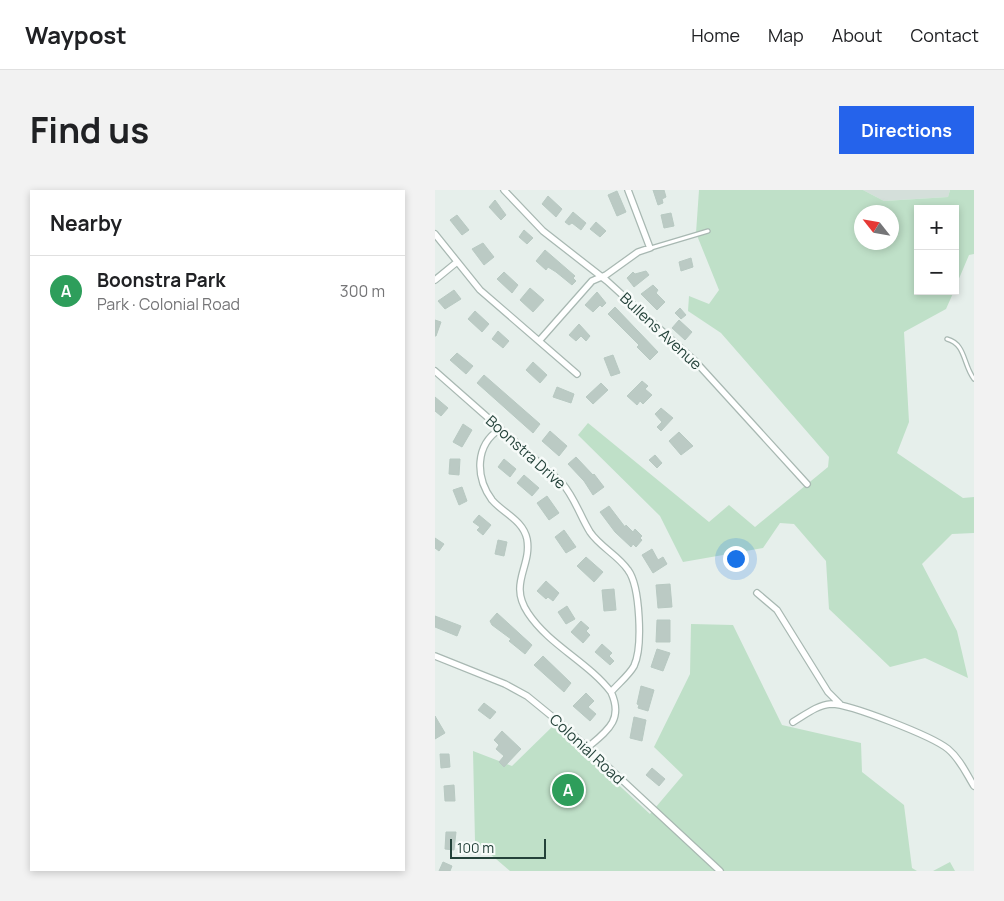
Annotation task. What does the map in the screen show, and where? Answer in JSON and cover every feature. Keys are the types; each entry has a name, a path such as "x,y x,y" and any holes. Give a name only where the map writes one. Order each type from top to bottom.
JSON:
{"street":[{"name":"Bullens Avenue","path":"504,190 543,231 601,276 711,376 807,484"},
{"path":"539,341 592,282 606,275 638,252 650,248 629,190"},
{"path":"435,234 481,290 577,374"},
{"path":"435,280 457,262"},
{"name":"Boonstra Drive","path":"435,371 562,483 574,499 590,532 624,564 634,580 639,596 638,652 633,666 611,692"},
{"path":"500,429 491,436 483,448 480,456 481,474 493,500 516,520 525,533 527,546 519,582 523,603 532,619 611,692 616,706 614,720 587,748"},
{"path":"757,593 777,610 829,692 842,705"},
{"name":"Colonial Road","path":"435,656 519,691 565,727 720,871"},
{"path":"793,722 823,706 842,705 920,733 939,742 955,755 974,786"}],"lane":[{"path":"650,248 708,231"},
{"path":"947,339 957,343 974,379"}],"shaded area":[{"path":"863,190 950,190 948,197 884,201"}],"green space":[{"path":"699,190 863,190 884,201 948,197 950,190 974,190 974,254 969,255 959,279 959,205 914,205 914,295 952,295 946,309 904,332 909,422 897,453 963,498 974,497 974,533 952,534 922,564 957,631 968,678 925,658 890,667 829,609 826,561 794,524 780,523 763,548 683,562 660,516 578,435 588,423 709,522 729,505 755,527 828,467 829,457 721,333 688,311 689,296 709,304 719,290 696,233"},
{"path":"691,624 733,625 782,725 861,743 862,772 904,805 912,868 917,871 510,871 475,841 473,751 512,766 554,725 650,814 683,775 654,747 690,674"},
{"path":"950,862 955,871 933,871"}],"building":[{"path":"653,190 664,190 666,197 662,199 663,203 658,205"},
{"path":"617,191 626,212 617,216 608,195"},
{"path":"548,196 562,209 556,217 542,204"},
{"path":"495,200 506,215 501,220 489,207"},
{"path":"573,212 586,223 581,230 572,223 569,225 565,222"},
{"path":"671,213 674,226 664,228 661,215"},
{"path":"457,215 469,230 462,235 450,220"},
{"path":"596,222 606,231 600,237 590,229"},
{"path":"524,230 533,238 527,244 519,237"},
{"path":"483,243 494,257 484,265 472,249"},
{"path":"545,250 575,276 573,278 576,281 572,285 548,267 546,270 536,261"},
{"path":"691,258 693,267 681,271 679,262"},
{"path":"646,271 649,275 634,287 627,278 633,272 635,274"},
{"path":"504,272 518,285 512,293 497,279"},
{"path":"653,285 658,290 656,293 665,302 657,310 641,294"},
{"path":"530,288 544,300 533,312 520,300"},
{"path":"454,290 461,299 445,309 438,301"},
{"path":"597,292 606,303 602,307 600,305 593,312 585,305"},
{"path":"615,307 658,352 650,360 637,347 639,345 608,314"},
{"path":"680,308 686,315 681,319 675,313"},
{"path":"475,311 489,324 482,332 468,319"},
{"path":"435,320 441,322 436,336 435,336"},
{"path":"679,320 692,332 685,340 672,328"},
{"path":"579,324 590,336 586,341 581,336 576,341 569,335"},
{"path":"498,331 509,341 503,348 492,339"},
{"path":"457,353 473,366 466,374 450,360"},
{"path":"613,355 620,373 611,376 604,358"},
{"path":"533,362 547,375 540,383 526,370"},
{"path":"484,375 540,424 533,433 477,383"},
{"path":"642,381 648,386 645,389 652,395 643,404 640,401 637,405 627,396"},
{"path":"601,383 608,390 593,404 586,397"},
{"path":"557,387 574,394 571,403 553,397"},
{"path":"435,397 448,408 441,416 435,411"},
{"path":"661,408 673,418 661,431 657,427 662,422 655,414"},
{"path":"463,424 472,430 462,447 453,442"},
{"path":"550,431 567,446 559,456 542,441"},
{"path":"679,432 693,446 681,455 669,441"},
{"path":"655,455 662,463 657,468 649,460"},
{"path":"576,457 594,474 604,487 593,495 584,481 568,464"},
{"path":"450,459 460,459 459,475 449,474"},
{"path":"504,459 516,469 510,477 498,467"},
{"path":"524,475 539,488 532,496 517,483"},
{"path":"462,487 467,501 459,505 453,490"},
{"path":"547,496 559,513 549,520 537,503"},
{"path":"609,506 625,527 626,525 633,532 635,529 642,536 640,538 642,540 636,547 633,544 631,547 615,532 600,512"},
{"path":"479,515 491,525 483,535 477,530 480,527 473,522"},
{"path":"564,530 576,547 566,553 555,537"},
{"path":"435,538 444,544 439,551 435,548"},
{"path":"498,540 507,542 504,556 495,554"},
{"path":"652,549 658,560 663,557 667,564 653,573 642,555"},
{"path":"586,557 603,572 594,582 577,566"},
{"path":"546,581 559,593 553,601 548,597 546,599 537,591"},
{"path":"670,584 672,607 658,608 656,585"},
{"path":"614,589 616,610 604,611 602,590"},
{"path":"567,606 575,619 566,624 558,612"},
{"path":"497,613 532,645 525,654 509,641 511,639 492,625 490,621"},
{"path":"435,616 461,626 457,636 435,627"},
{"path":"657,620 670,620 670,642 656,642"},
{"path":"581,621 589,628 586,631 590,635 583,643 571,632"},
{"path":"602,644 612,653 609,656 614,661 610,665 595,652"},
{"path":"657,649 670,653 663,671 651,667"},
{"path":"543,656 571,683 564,692 534,665"},
{"path":"641,686 654,690 648,711 638,708 639,705 637,704"},
{"path":"586,693 594,701 588,707 596,714 590,721 573,706"},
{"path":"484,703 496,712 490,719 478,710"},
{"path":"435,716 445,733 435,739"},
{"path":"634,717 646,720 642,741 630,738"},
{"path":"502,731 521,749 504,767 499,762 504,756 496,749 499,745 494,740"},
{"path":"440,754 449,754 450,767 441,768"},
{"path":"652,768 665,779 659,786 646,775"},
{"path":"454,785 455,801 445,801 444,786"},
{"path":"446,832 456,832 454,850 445,849"},
{"path":"443,862 452,866 450,871 439,871"}],"place":[{"name":"Boonstra Park","path":"568,790"}]}
